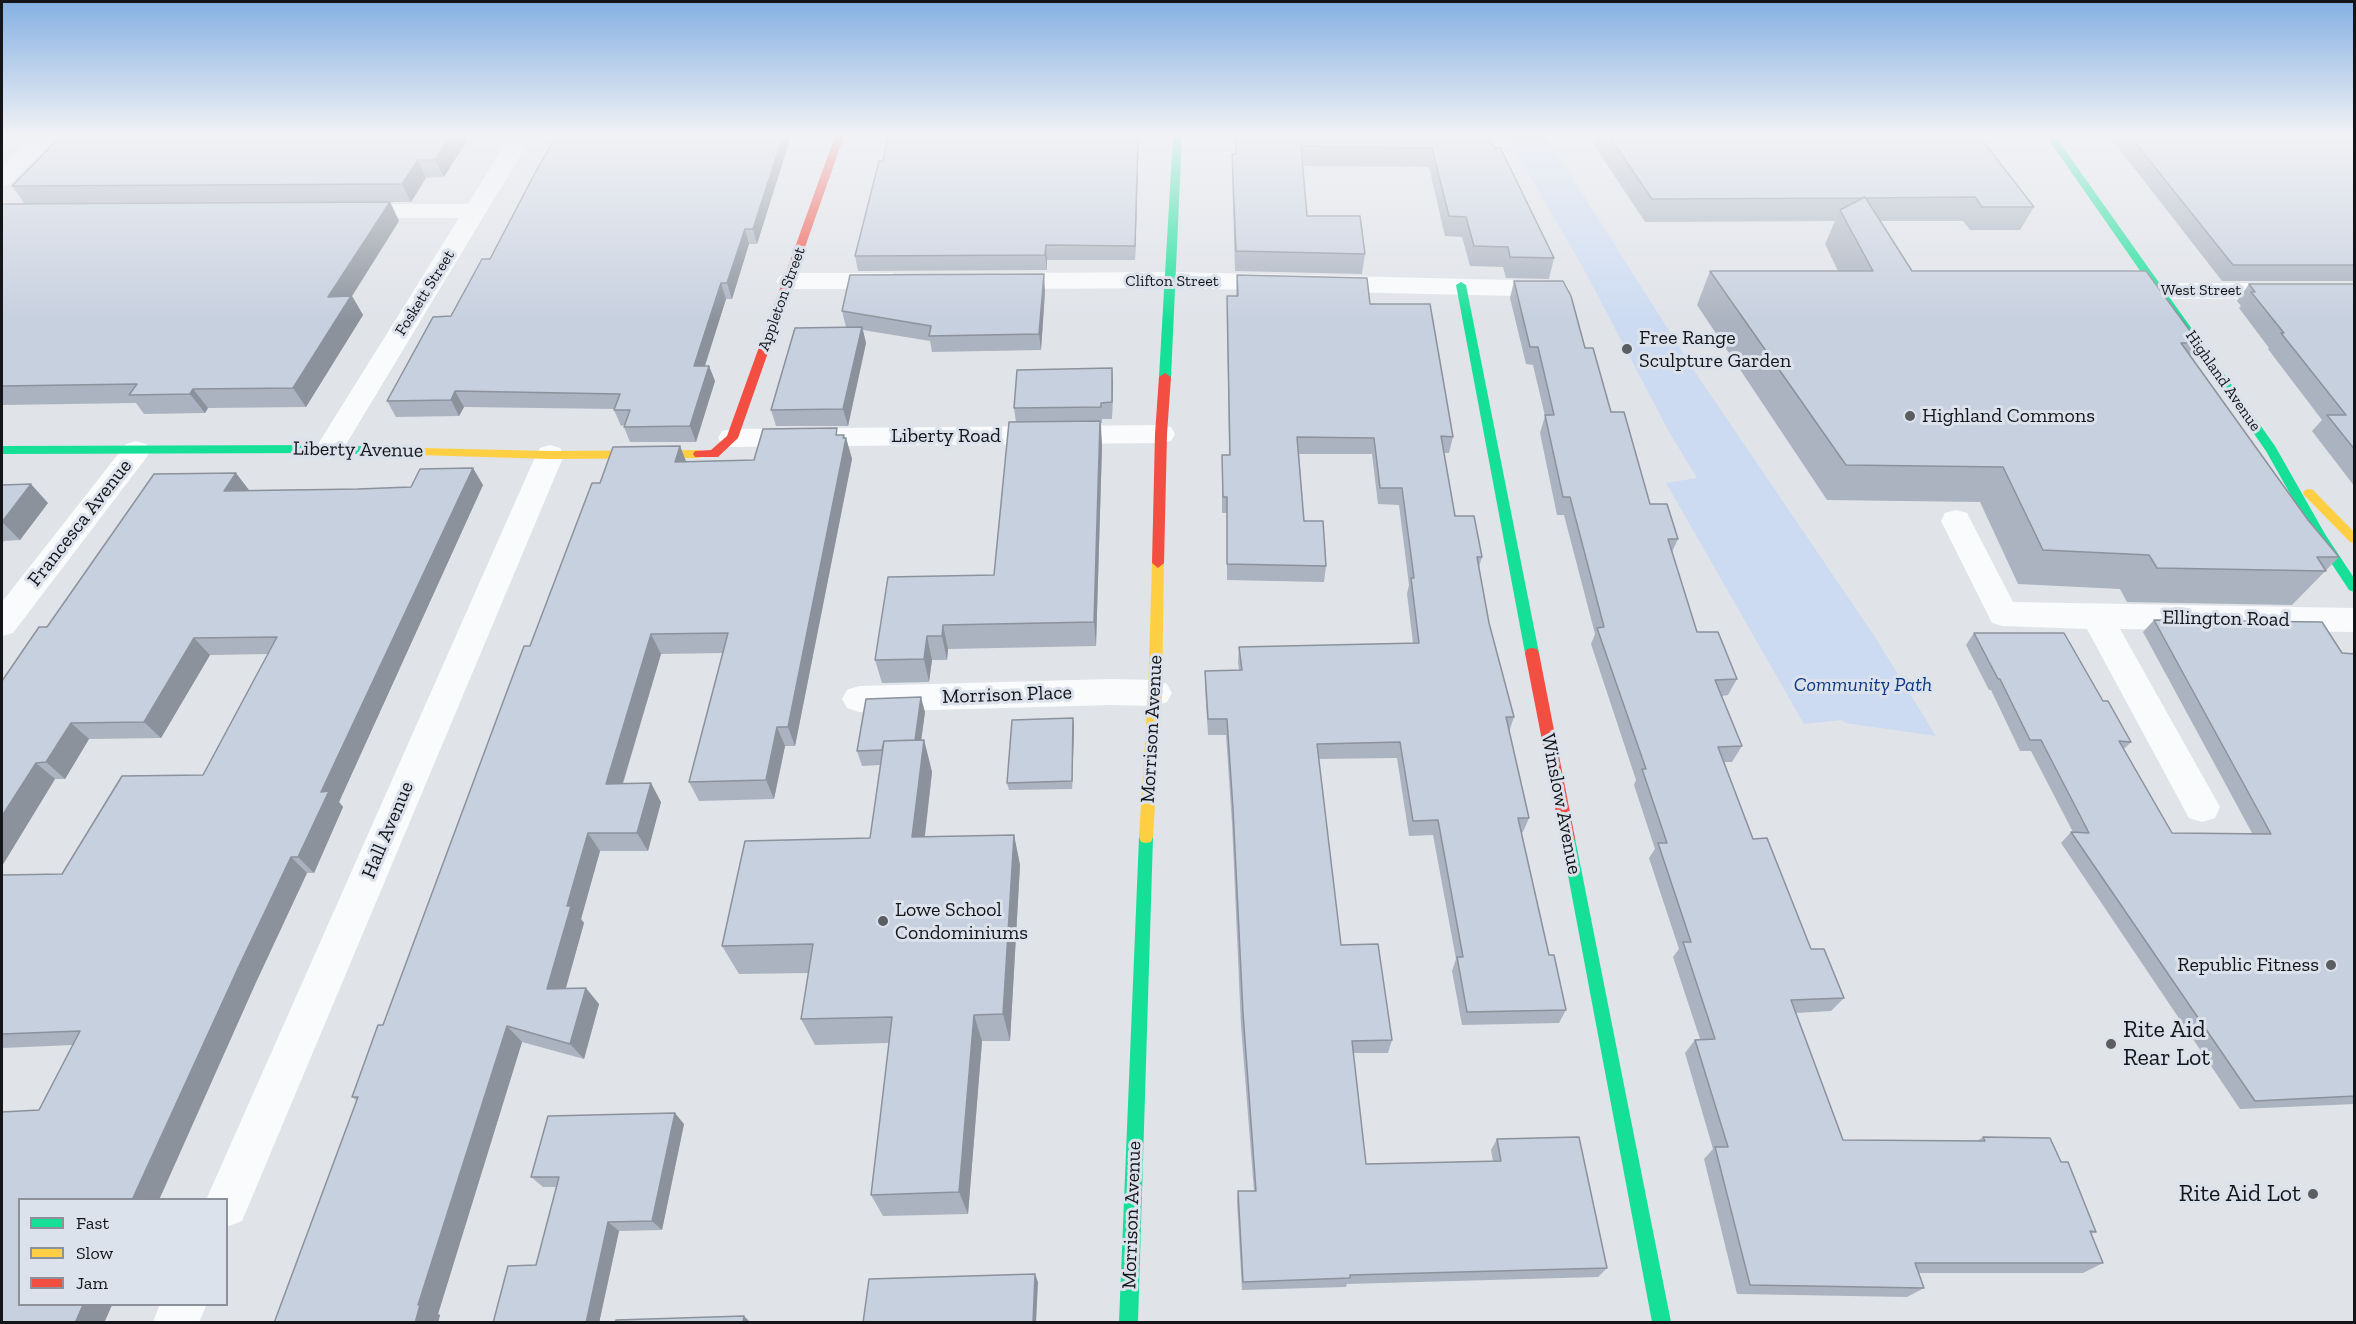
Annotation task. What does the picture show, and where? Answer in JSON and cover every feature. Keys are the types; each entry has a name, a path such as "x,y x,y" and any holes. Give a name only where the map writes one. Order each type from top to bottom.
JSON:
{"street":[{"name":"Foskett Street","path":"329,449 483,198"},
{"name":"Appleton Street","path":"723,446 789,281 818,198"},
{"name":"Morrison Avenue","path":"1128,1323 1145,855 1155,693 1161,434 1176,198"},
{"name":"Highland Avenue","path":"2094,198 2271,449 2355,539"},
{"path":"331,212 475,211"},
{"path":"789,281 910,280"},
{"name":"Clifton Street","path":"981,280 1172,280 1556,289"},
{"name":"Winslow Avenue","path":"1461,285 1662,1323"},
{"name":"West Street","path":"2099,291 2355,291"},
{"name":"Liberty Road","path":"723,446 1161,434"},
{"name":"Liberty Avenue","path":"2,450 329,449 550,454 723,446"},
{"name":"Highland Avenue","path":"2271,449 2320,537 2355,587"},
{"name":"Francesca Avenue","path":"2,624 136,451"},
{"name":"Hall Avenue","path":"228,1200 550,454"},
{"name":"Ellington Road","path":"1956,521 2003,614 2355,620"},
{"path":"2097,617 2202,807"},
{"name":"Morrison Place","path":"859,699 1111,692 1155,693"},
{"path":"176,1323 184,1306"}],"green space":[{"name":"Community Path","path":"1543,198 1585,198 1697,375 1875,637 1936,736 1845,723 1842,720 1804,724 1666,483 1697,478 1669,432 1587,275"}],"building":[{"path":"522,198 763,198 753,229 745,229 727,283 721,283 694,366 709,366 690,426 624,427 630,410 614,410 620,394 455,391 451,400 387,401 433,317 451,316 482,259 490,259"},
{"path":"870,198 1136,198 1135,246 1046,245 1045,255 855,256"},
{"path":"1234,198 1305,198 1307,216 1360,216 1365,254 1236,251"},
{"path":"1444,198 1525,198 1554,258 1510,257 1508,247 1474,246 1466,217 1449,216"},
{"path":"1651,198 1863,198 1862,198"},
{"path":"1865,198 1912,271 2146,271 2199,343 2181,343 2308,520 2339,557 2317,557 2326,571 2157,568 2149,555 2043,550 2003,467 1846,465 1710,271 1873,271 1840,210"},
{"path":"1976,198 2027,198 2034,207 1982,207"},
{"path":"2179,198 2355,198 2355,265 2233,265"},
{"path":"390,202 328,297 351,296 293,388 193,389 190,394 129,395 137,384 2,386 2,204"},
{"path":"1044,274 1039,334 929,336 931,326 842,311 850,275"},
{"path":"1237,275 1367,278 1370,304 1430,304 1453,437 1441,436 1455,516 1474,516 1482,557 1477,557 1489,623 1514,717 1506,717 1529,818 1518,818 1549,955 1554,955 1566,1010 1467,1012 1457,957 1463,957 1438,820 1413,821 1400,742 1317,744 1341,945 1378,944 1392,1040 1352,1041 1366,1164 1501,1161 1497,1139 1579,1137 1607,1268 1350,1275 1350,1278 1243,1282 1238,1191 1256,1191 1243,1013 1233,809 1227,719 1208,719 1205,671 1242,670 1239,647 1419,643 1411,578 1414,578 1402,488 1380,488 1374,438 1297,437 1304,521 1323,521 1326,566 1227,564 1227,497 1223,497 1222,455 1230,455 1227,296 1238,296"},
{"path":"1514,281 1563,281 1571,296 1585,348 1593,348 1611,412 1624,412 1650,504 1667,504 1678,539 1668,539 1697,632 1718,632 1737,679 1715,680 1742,746 1718,747 1753,839 1767,838 1811,949 1824,949 1844,998 1791,1000 1843,1140 1985,1141 1983,1137 2050,1138 2061,1162 2068,1162 2096,1232 2090,1231 2103,1263 1915,1263 1924,1288 1750,1285 1715,1147 1728,1147 1695,1040 1715,1039 1683,942 1691,942 1658,843 1667,843 1642,769 1646,769 1597,628 1604,627 1570,497 1563,497 1545,415 1554,415 1538,347 1530,347"},
{"path":"2249,284 2355,284 2355,450 2327,415 2346,415 2281,333 2284,333 2251,292 2255,292"},
{"path":"862,327 843,409 771,410 795,328"},
{"path":"1112,368 1112,402 1101,403 1101,407 1014,408 1017,370"},
{"path":"1100,421 1094,622 943,625 942,636 927,636 924,659 875,660 888,577 994,575 1009,422"},
{"path":"837,428 836,435 844,435 843,438 846,438 788,727 777,727 766,780 689,782 728,633 651,634 606,784 651,783 637,833 588,833 567,906 571,906 547,989 586,988 570,1044 507,1026 418,1305 420,1305 415,1323 274,1323 358,1097 352,1097 378,1025 383,1025 524,646 530,646 592,483 600,483 613,447 680,446 675,462 754,460 763,429"},
{"path":"473,468 321,792 329,791 298,857 291,857 133,1198 18,1198 18,1306 83,1306 75,1323 2,1323 2,1112 39,1110 80,1031 2,1034 2,875 62,874 122,776 203,775 277,637 194,638 144,722 71,723 46,762 36,763 2,816 2,681 39,627 47,627 154,474 236,473 224,491 358,489 411,487 420,469"},
{"path":"31,484 2,522 2,485"},
{"path":"2154,620 2322,622 2342,653 2355,654 2355,1096 2255,1101 2071,832 2089,833 2041,740 2030,740 1974,633 2064,633 2103,701 2108,701 2131,742 2119,741 2172,833 2271,834"},
{"path":"921,697 915,740 884,741 882,750 857,751 866,699"},
{"path":"1073,718 1072,781 1007,783 1012,720"},
{"path":"924,740 912,837 1014,835 1003,1014 974,1015 959,1192 871,1195 892,1017 801,1019 813,944 722,946 745,841 870,838 884,741"},
{"path":"675,1113 652,1221 608,1222 586,1323 493,1323 508,1266 536,1265 559,1177 531,1177 548,1116"},
{"path":"1035,1274 1033,1323 863,1323 869,1279"},
{"path":"744,1316 743,1323 615,1323 616,1320"}],"traffic: fast":[{"path":"1165,377 1175,198"},
{"path":"2094,198 2271,449 2320,537 2354,587"},
{"path":"1461,285 1532,653"},
{"path":"2,450 329,449 422,452"},
{"path":"1128,1322 1146,837"},
{"path":"1568,838 1662,1322"}],"traffic: slow":[{"path":"422,452 550,455 699,454"},
{"path":"2309,493 2354,539"},
{"path":"1146,837 1155,693 1158,563"}],"traffic: jam":[{"path":"699,454 714,454 732,438 818,198"},
{"path":"1158,563 1161,434 1165,377"},
{"path":"1532,653 1568,838"}],"place":[{"name":"Free Range Sculpture Garden","path":"1627,349"},
{"name":"Highland Commons","path":"1910,416"},
{"name":"Lowe School Condominiums","path":"883,921"},
{"name":"Republic Fitness","path":"2331,965"},
{"name":"Rite Aid Rear Lot","path":"2111,1044"},
{"name":"Rite Aid Lot","path":"2313,1194"}]}
